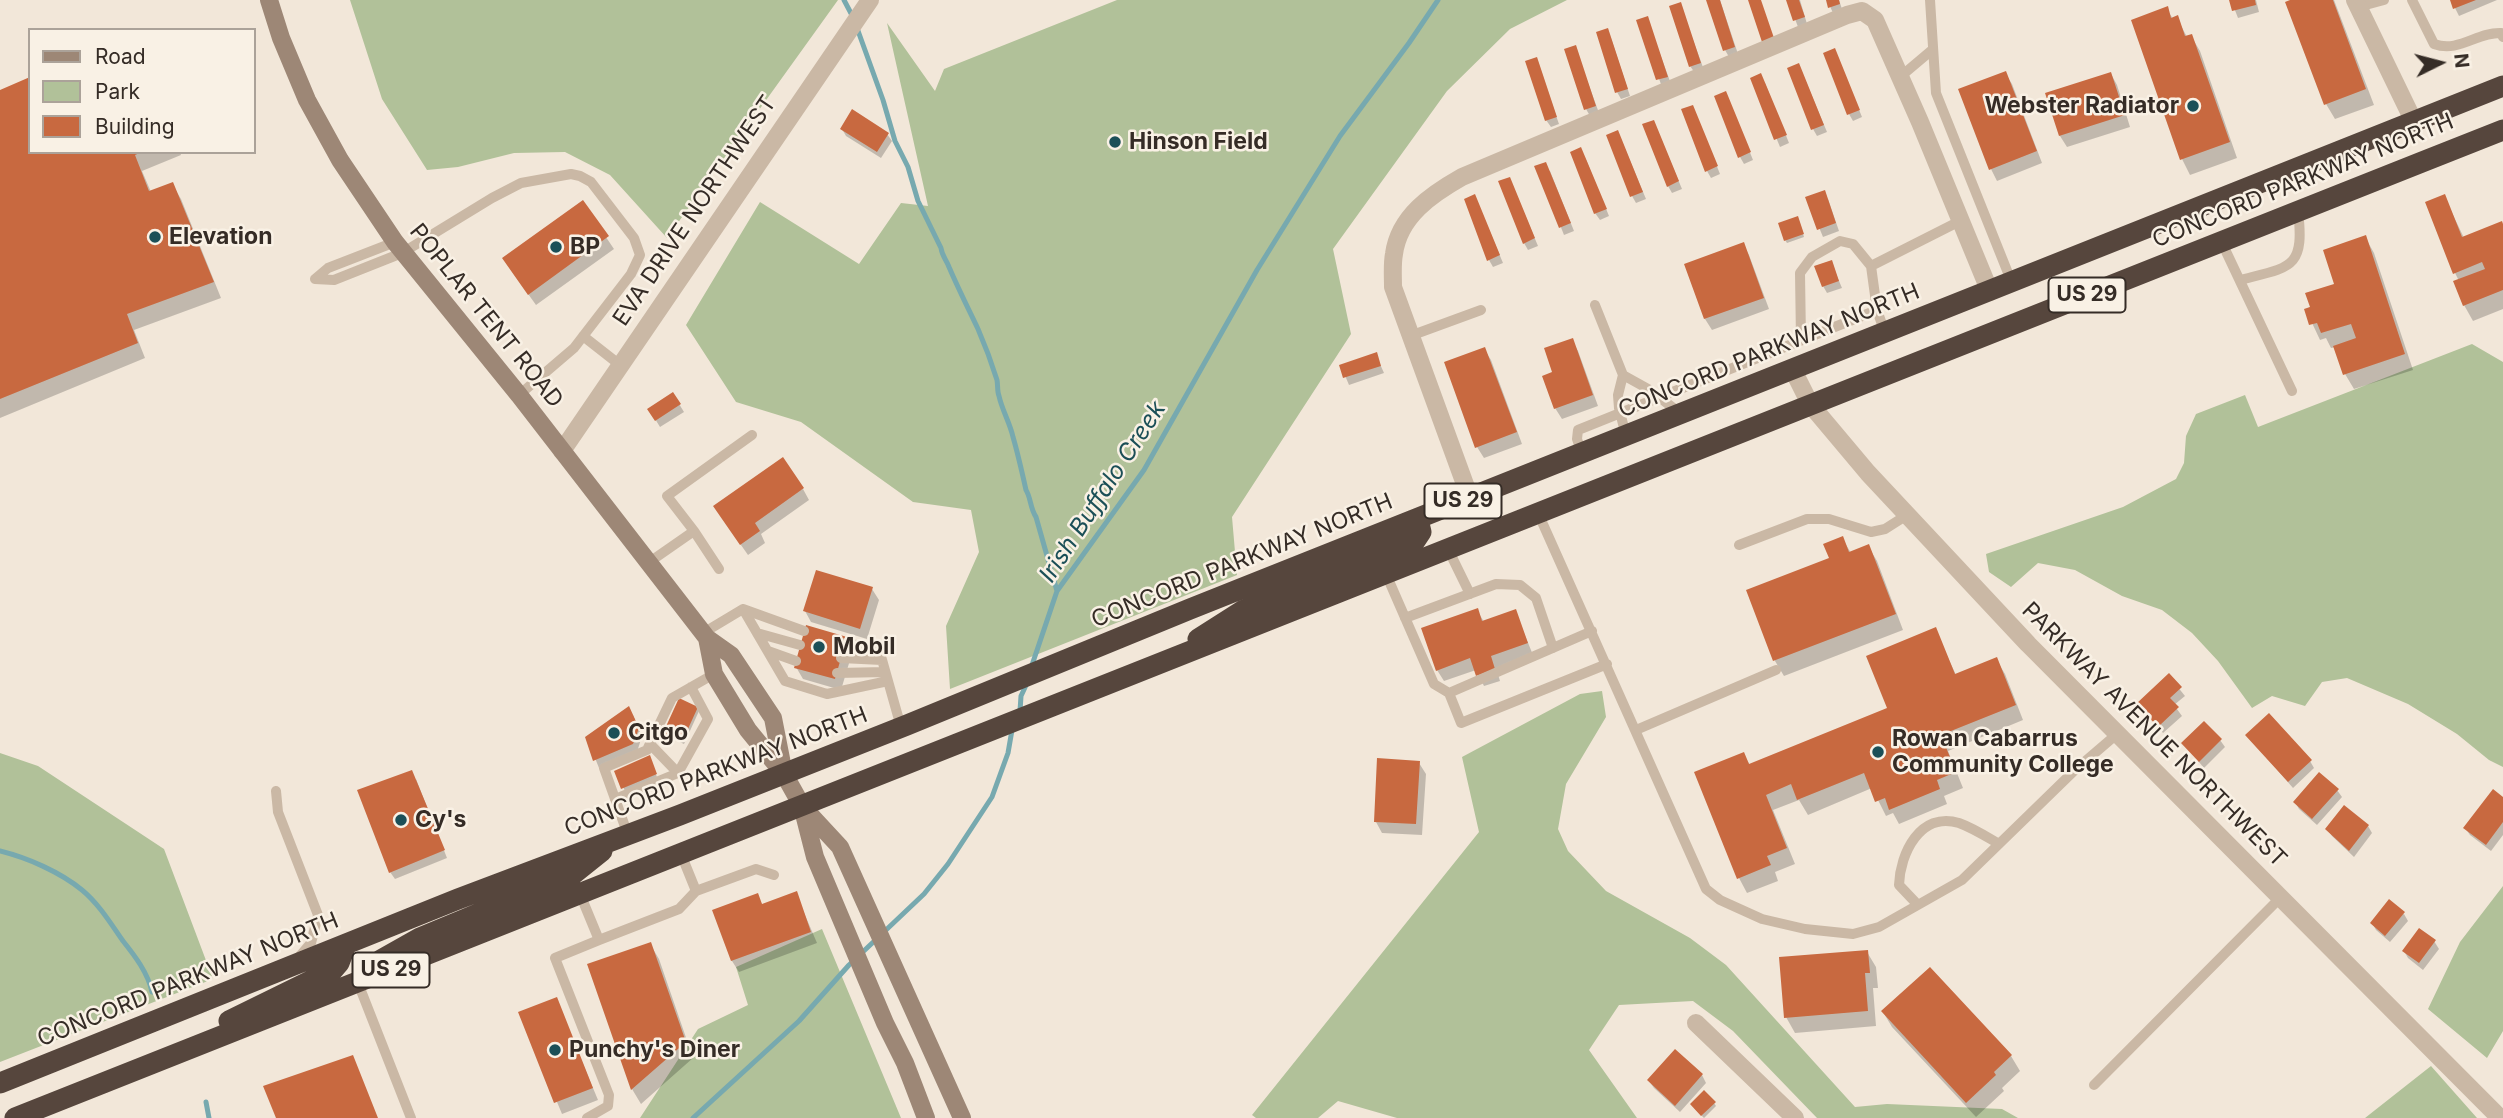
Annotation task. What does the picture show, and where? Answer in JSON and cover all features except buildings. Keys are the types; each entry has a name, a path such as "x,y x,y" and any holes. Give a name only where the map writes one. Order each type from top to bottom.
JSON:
{"highway":[{"name":"CONCORD PARKWAY NORTH","path":"0,1083 458,899 784,774 2414,122 2501,91"},
{"name":"CONCORD PARKWAY NORTH","path":"15,1118 2503,131"},
{"path":"1158,665 1242,611 1415,541 1421,532 1418,519"},
{"path":"358,984 381,960 420,938 572,875 624,836"},
{"path":"201,1045 235,1017 334,971 346,945"}],"main road":[{"name":"POPLAR TENT ROAD","path":"269,0 281,38 307,100 340,160 398,248 519,395 705,635 731,655 774,718 784,774"},
{"name":"POPLAR TENT ROAD","path":"705,635 714,674 748,730 784,774"},
{"path":"784,774 802,806 840,847 961,1118"},
{"path":"802,806 815,857 886,1023 935,1118"},
{"path":"905,1063 926,1118"}],"street":[{"path":"2357,3 2414,122"},
{"name":"EVA DRIVE NORTHWEST","path":"562,451 867,5"},
{"path":"1470,498 1393,288 1393,256 1399,233 1415,211 1434,193 1462,177 1847,15 1862,12 1875,20 1990,292"},
{"name":"PARKWAY AVENUE NORTHWEST","path":"1796,368 1810,404 1868,474 2117,734 2500,1118"},
{"path":"1696,1023 1795,1118"}],"lane":[{"path":"1930,0 1936,93 2012,283"},
{"path":"2357,3 2384,0"},
{"path":"2412,0 2434,44 2449,48 2491,32 2501,33 2503,37"},
{"path":"1900,76 1932,50"},
{"path":"398,248 328,268 315,279 334,279 398,248 461,216 521,183 556,176 580,176 591,182 635,238 640,255 631,274 574,348 519,395"},
{"path":"2240,280 2275,271 2295,259 2300,248 2298,211"},
{"path":"1871,266 1960,221"},
{"path":"1801,340 1800,273 1805,263 1818,252 1840,241 1853,244 1871,266 1877,310 1885,333"},
{"path":"2222,243 2292,391"},
{"path":"1595,305 1623,375 1618,395 1626,436"},
{"path":"1410,336 1481,310"},
{"path":"1582,453 1577,439 1578,430 1877,310"},
{"path":"583,336 620,365"},
{"path":"1790,345 1796,368"},
{"path":"1623,375 1638,381 1681,414"},
{"path":"719,569 667,496 752,435"},
{"path":"1538,513 1706,888 1720,900 1762,919 1805,929 1853,934 1886,924 1962,880 2117,734"},
{"path":"1739,545 1807,519 1829,519 1871,532 1885,529 1907,515"},
{"path":"648,563 694,531"},
{"path":"1448,549 1470,594"},
{"path":"1386,574 1434,684 1449,693 1461,723 1606,664"},
{"path":"1405,618 1496,584 1520,585 1536,598 1553,648"},
{"path":"705,635 743,609"},
{"path":"743,609 804,631"},
{"path":"743,609 785,681 827,694 886,677"},
{"path":"1449,693 1592,631"},
{"path":"757,633 800,645"},
{"path":"845,643 878,649 901,727"},
{"path":"768,651 796,661"},
{"path":"841,658 881,660"},
{"path":"1636,730 1776,670"},
{"path":"837,673 886,677"},
{"path":"624,836 604,768 648,750 672,698 714,674"},
{"path":"615,799 678,772 708,719 691,687"},
{"path":"650,744 678,772"},
{"path":"276,791 278,812 317,915 311,943 288,968"},
{"path":"1917,904 1899,885 1900,866 1914,838 1924,827 1937,823 1958,823 1999,844"},
{"path":"681,854 696,891"},
{"path":"587,1118 608,1106 610,1095 555,958 679,908 696,891 756,869 774,875"},
{"path":"580,894 599,940"},
{"path":"2094,1085 2280,898"},
{"path":"358,984 411,1118"}],"green space":[{"path":"350,0 838,0 667,238 610,175 565,152 514,153 458,167 427,170 382,99"},
{"path":"1117,0 1567,0 1510,29 1447,91 1333,249 1351,334 1232,517 1237,575 950,689 946,626 979,552 971,510 913,502 801,422 736,402 686,325 760,202 859,264 901,203 928,206 887,23 935,91 944,69"},
{"path":"2472,344 2503,362 2503,767 2408,704 2347,678 2322,682 2305,706 2272,696 2252,708 2218,661 2192,633 2162,610 2122,596 2075,570 2038,563 2011,587 1989,572 1986,554 2123,507 2176,479 2184,463 2186,436 2196,414 2245,395 2258,427"},
{"path":"1602,691 1606,717 1566,784 1558,829 1568,851 1606,891 1690,938 1726,965 1855,1107 1887,1104 2002,1109 2018,1118 1817,1118 1733,1031 1693,1001 1619,1005 1589,1050 1637,1118 1397,1118 1338,1101 1318,1118 1256,1118 1252,1115 1479,832 1462,757 1580,694"},
{"path":"0,753 38,766 164,849 213,979 0,1062"},
{"path":"2503,886 2503,1031 2487,1058 2428,1009 2460,942"},
{"path":"822,929 901,1118 640,1118 698,1029 748,1005 736,967"},
{"path":"2431,1066 2477,1118 2365,1118"}],"waterway":[{"path":"844,0 854,19"},
{"name":"Irish Buffalo Creek","path":"1031,668 1057,591 1144,470 1257,270 1340,136 1438,0"},
{"path":"857,28 918,201 991,361 1000,401 1012,432 1026,490 1057,591"},
{"name":"Irish Buffalo Creek","path":"1020,711 1021,696 1028,681"},
{"name":"Irish Buffalo Creek","path":"693,1118 799,1021 849,965 924,894 948,864 992,797 1008,753 1012,730"},
{"path":"0,851 54,872 88,896 136,959 152,992"},
{"path":"206,1102 209,1118"}],"place":[{"name":"Webster Radiator","path":"2193,106"},
{"name":"Hinson Field","path":"1115,142"},
{"name":"Elevation","path":"155,237"},
{"name":"BP","path":"556,247"},
{"name":"Mobil","path":"819,647"},
{"name":"Citgo","path":"614,733"},
{"name":"Rowan Cabarrus Community College","path":"1878,752"},
{"name":"Cy's","path":"401,820"},
{"name":"Punchy's Diner","path":"555,1050"}]}
